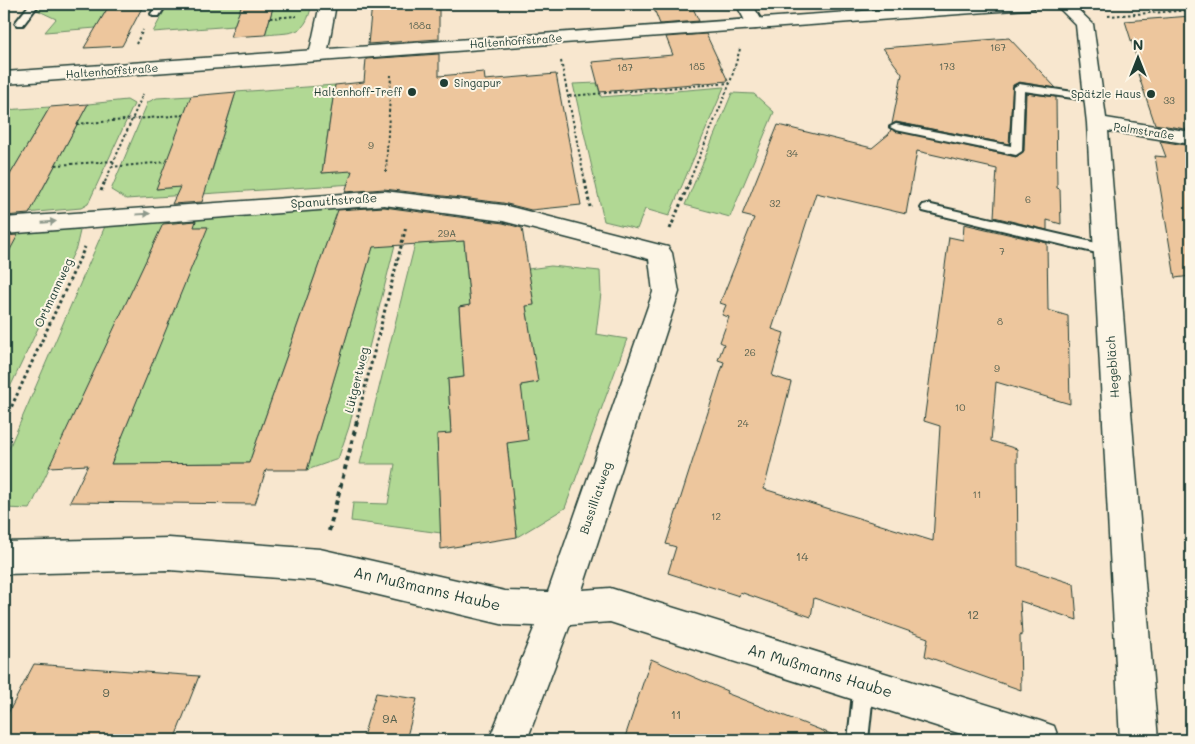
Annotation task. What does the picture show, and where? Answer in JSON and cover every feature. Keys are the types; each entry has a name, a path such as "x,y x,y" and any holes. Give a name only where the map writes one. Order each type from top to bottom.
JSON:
{"street":[{"path":"318,55 328,4"},
{"path":"744,4 755,24"},
{"name":"Haltenhoffstraße","path":"4,78 1028,4"},
{"name":"Hegebläch","path":"1063,4 1084,24 1095,111 1139,740"},
{"name":"Palmstraße","path":"1095,111 1191,138"},
{"name":"Spanuthstraße","path":"4,226 384,198 412,200 503,213 660,253"},
{"name":"Bussilliatweg","path":"508,740 559,609 666,292 660,253"},
{"name":"An Mußmanns Haube","path":"4,558 169,554 320,565 504,608 559,609 610,605 1040,740"}],"lane":[{"path":"20,23 34,4"},
{"path":"156,14 162,4"},
{"path":"896,127 1016,151 1019,87 1095,111"},
{"path":"927,208 1105,250"},
{"path":"858,740 864,684"}],"path":[{"path":"660,253 730,83 740,48"},
{"name":"Haltenhoffstraße","path":"561,61 596,237"},
{"path":"384,198 390,75"},
{"path":"569,96 730,83"},
{"name":"Ortmannweg","path":"4,424 92,231 95,203 143,93"},
{"path":"77,124 184,115"},
{"path":"56,165 114,161"},
{"path":"111,167 166,162"},
{"name":"Lütgertweg","path":"320,565 412,200"}],"green space":[{"path":"42,4 110,4 96,28 45,32 56,19 37,10"},
{"path":"168,4 242,4 234,26 153,32"},
{"path":"274,4 312,4 306,22 302,27 291,32 265,35"},
{"path":"597,83 601,97 724,87 669,216 645,209 637,229 604,221 573,84"},
{"path":"335,85 322,173 369,169 368,183 126,199 111,190 148,102 157,98 191,96 157,189 208,184 236,92"},
{"path":"732,93 754,94 774,112 730,217 685,205"},
{"path":"127,100 134,104 88,204 81,208 4,215 4,198 40,194 88,104"},
{"path":"50,107 4,185 4,110"},
{"path":"405,205 349,427 338,459 307,470 374,243 335,219 249,463 111,464 207,227 161,229 30,509 4,508 4,460 106,224"},
{"path":"72,226 80,231 76,248 4,400 4,232"},
{"path":"464,241 470,305 459,307 464,377 448,379 451,433 437,435 441,533 351,521 353,503 388,504 395,464 360,464 415,244"},
{"path":"551,266 600,271 601,293 596,334 627,339 565,508 517,537 507,443 520,385 538,382 526,306 534,304 528,269"}],"building":[{"path":"110,4 144,4 122,46 84,48"},
{"path":"242,4 274,4 265,35 230,37"},
{"path":"372,4 439,4 439,39 368,44"},
{"path":"652,4 691,4 699,21 660,24"},
{"path":"1191,16 1191,130 1155,124 1138,74 1142,75 1125,21"},
{"path":"706,34 728,81 600,92 592,62 673,55 666,37"},
{"path":"1009,38 1056,88 1019,82 1013,85 1009,144 896,122 892,124 902,74 883,48"},
{"path":"439,54 439,76 484,72 485,80 556,74 581,205 531,210 503,203 384,189 345,192 352,171 322,173 335,85 364,82 366,59"},
{"path":"236,92 202,202 172,204 180,187 156,189 191,96"},
{"path":"1026,93 1056,97 1057,188 1060,189 1061,224 1047,220 1047,230 994,217 997,169 917,151 906,214 816,193 772,329 784,333 772,376 791,382 764,489 933,541 940,426 924,421 949,237 963,240 964,224 1047,243 1048,310 1068,316 1070,404 996,382 991,441 1017,449 1018,566 1074,584 1077,620 1020,601 1022,636 1020,635 1021,690 925,656 928,638 814,598 811,617 740,592 739,596 668,573 676,547 666,544 724,362 718,360 724,344 720,342 729,317 722,315 726,305 720,303 754,218 742,215 778,125 872,148 889,134 891,129 1016,157 1024,151"},
{"path":"88,104 29,214 4,216 4,185 50,107"},
{"path":"1160,141 1191,146 1191,276 1175,278 1155,156 1166,157"},
{"path":"384,207 503,223 522,228 534,305 526,306 538,382 521,385 528,440 507,443 517,537 441,549 437,434 451,433 448,379 464,377 459,307 470,305 464,241 373,247 307,470 266,470 255,504 70,502 88,465 49,467 163,224 196,221 194,227 208,227 111,464 249,463 338,210"},
{"path":"18,235 4,261 4,236"},
{"path":"651,659 727,691 726,693 841,738 841,740 624,740"},
{"path":"34,664 199,676 174,740 42,740 4,737 4,721"},
{"path":"376,693 417,699 406,740 362,740"}],"place":[{"name":"Singapur","path":"444,83"},
{"name":"Haltenhoff-Treff","path":"412,92"},
{"name":"Spätzle Haus","path":"1151,94"}]}
